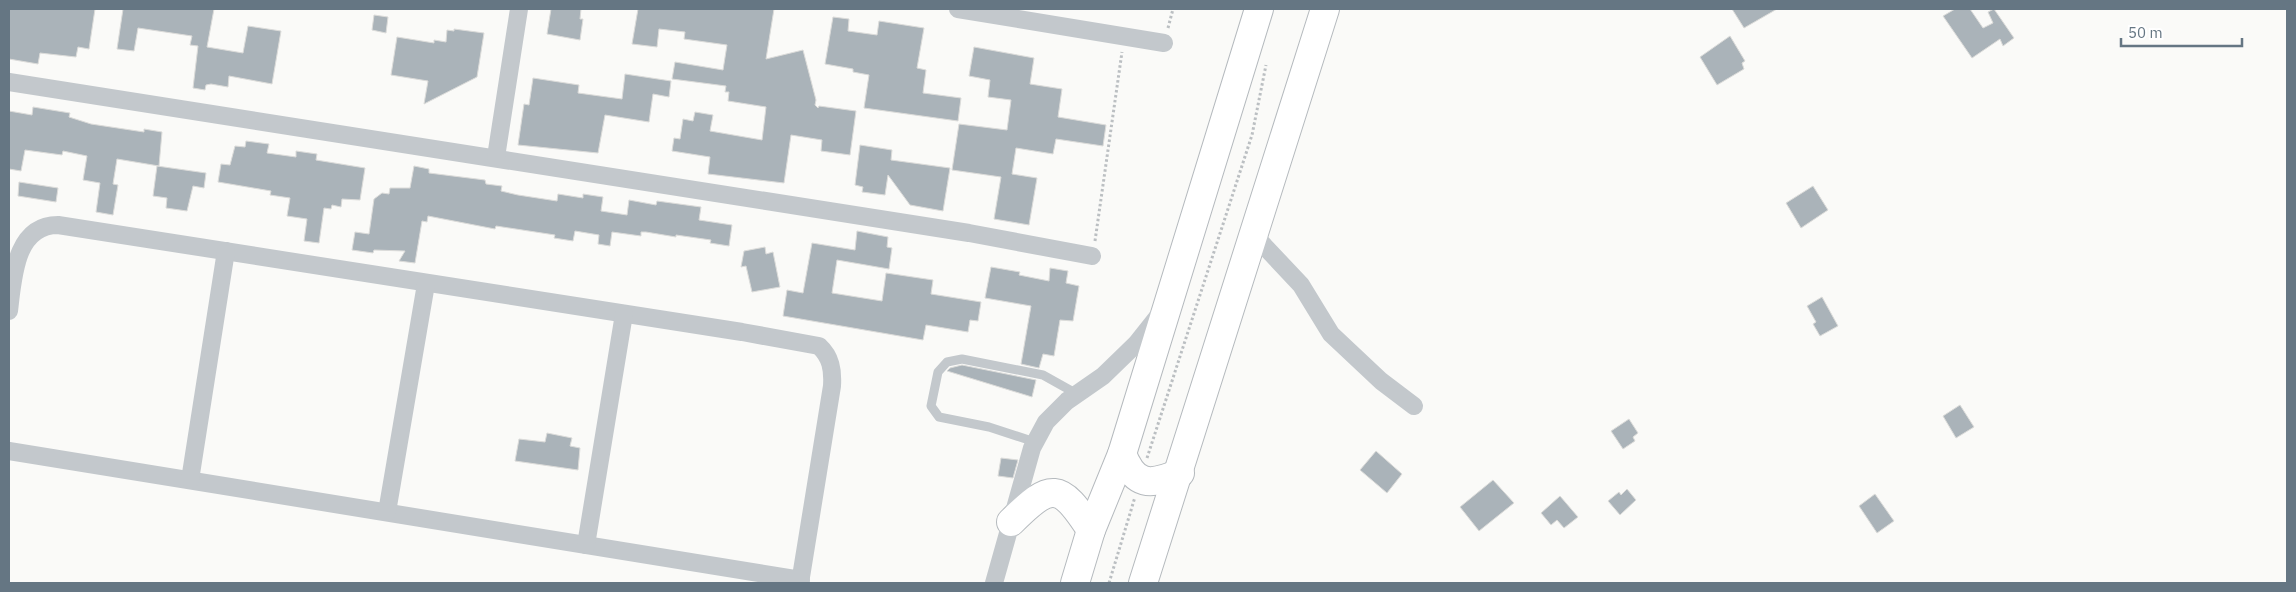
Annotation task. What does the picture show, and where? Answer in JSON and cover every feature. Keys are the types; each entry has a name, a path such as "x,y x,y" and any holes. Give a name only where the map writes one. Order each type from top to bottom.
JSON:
{"main road":[{"path":"1075,583 1091,530 1122,454 1259,9"},
{"path":"1143,583 1167,506 1180,473 1325,9"},
{"path":"1122,454 1129,471 1140,480 1153,482 1180,473"},
{"path":"1011,522 1041,495 1054,493 1067,497 1091,530"}],"street":[{"path":"496,157 519,9"},
{"path":"958,9 1164,44"},
{"path":"9,82 496,157 969,233 1092,256"},
{"path":"9,311 13,279 22,247 33,232 50,225 70,225 426,284 742,332 819,346 824,351 832,367 832,386 801,582 9,450"},
{"path":"1254,235 1301,285 1331,334 1381,381 1414,406"},
{"path":"190,480 226,251"},
{"path":"387,512 426,284"},
{"path":"994,583 1035,442 1046,422 1077,394 1103,376 1136,344 1170,301"},
{"path":"586,545 624,314"}],"lane":[{"path":"1035,442 989,427 939,417 932,406 938,372 947,362 962,359 1042,374 1077,394"}],"path":[{"path":"1092,256 1125,36"},
{"path":"1109,583 1140,480 1252,135 1268,58"}],"building":[{"path":"9,9 95,9 89,49 78,47 76,57 40,53 38,64 9,59"},
{"path":"123,9 214,9 207,47 243,53 248,26 281,31 272,84 229,76 228,87 211,84 206,85 205,90 193,88 198,46 190,45 192,36 138,28 134,51 117,49"},
{"path":"551,9 581,9 580,19 583,19 580,40 547,34"},
{"path":"638,9 774,9 766,59 803,50 816,100 815,105 818,108 819,106 856,111 850,155 821,151 822,140 791,135 784,183 708,174 710,157 672,151 674,138 680,139 683,119 693,121 695,112 713,115 710,131 762,140 766,107 728,101 729,92 725,92 726,86 672,79 675,62 723,70 727,45 684,39 685,32 659,29 657,47 632,44"},
{"path":"1732,9 1777,9 1744,28"},
{"path":"1955,9 1970,9 1983,28 1993,23 1988,12 1994,9 2014,38 2003,46 2000,39 1972,58 1943,16"},
{"path":"374,15 388,17 386,33 372,30"},
{"path":"833,17 849,19 848,31 877,35 879,21 924,28 917,68 926,70 923,93 961,98 958,121 864,108 869,75 853,72 853,69 825,64"},
{"path":"454,29 484,33 477,77 424,104 428,81 391,75 397,37 434,43 434,40 446,42 447,30 454,31"},
{"path":"1730,36 1745,61 1742,63 1744,69 1717,85 1700,57"},
{"path":"974,47 1034,58 1030,84 1062,89 1058,117 1106,125 1103,146 1056,139 1053,154 1016,148 1012,174 1037,178 1029,225 994,219 1001,177 952,170 959,124 1007,130 1011,100 988,97 990,80 969,76"},
{"path":"625,74 671,81 669,97 653,94 649,122 605,115 598,153 518,145 524,104 529,105 533,78 579,85 578,93 622,99"},
{"path":"33,107 70,113 69,117 91,124 144,132 144,129 162,132 159,166 117,159 113,184 118,185 113,215 96,212 100,183 83,180 87,156 63,151 62,155 25,150 21,171 9,169 9,111 32,115"},
{"path":"246,141 269,144 267,153 296,157 296,151 317,154 316,160 365,168 360,200 342,199 341,207 332,205 331,209 324,208 319,243 304,241 307,219 287,216 290,198 270,195 271,191 218,182 221,164 230,165 235,146 245,147"},
{"path":"860,145 892,150 891,160 950,168 943,211 910,205 888,175 885,195 862,192 863,187 855,185"},
{"path":"157,166 206,173 204,188 193,186 187,211 166,208 167,198 153,196"},
{"path":"414,166 429,169 429,173 485,180 486,184 502,186 501,191 518,195 557,201 558,194 583,198 583,194 603,197 601,211 627,215 629,200 656,205 657,201 701,207 699,220 732,225 729,246 710,243 711,240 676,235 676,237 641,232 641,236 612,232 610,246 598,244 599,235 575,231 573,241 554,238 555,235 496,226 495,229 428,216 427,222 422,221 415,263 399,261 405,251 374,250 373,253 352,250 355,232 369,234 374,199 382,193 389,194 390,188 410,188"},
{"path":"19,182 58,188 56,202 18,196"},
{"path":"1813,186 1828,210 1801,228 1786,203"},
{"path":"857,231 888,237 887,247 892,248 889,269 837,260 832,293 882,301 886,273 933,280 931,294 981,302 978,321 970,320 968,332 926,325 923,340 783,316 787,290 803,293 812,243 855,250"},
{"path":"765,247 766,254 773,252 780,287 752,292 746,266 741,267 744,251"},
{"path":"991,267 1020,272 1019,275 1049,281 1050,268 1068,271 1066,283 1079,286 1073,321 1060,320 1054,356 1043,354 1039,368 1021,364 1031,306 985,298"},
{"path":"1822,297 1838,326 1820,336 1813,324 1816,322 1807,306"},
{"path":"962,365 1036,380 1032,397 947,371 950,368"},
{"path":"1960,405 1974,427 1956,438 1943,416"},
{"path":"1629,419 1638,433 1633,437 1635,441 1623,449 1611,431"},
{"path":"547,433 572,438 570,446 580,448 578,470 515,461 519,439 545,442"},
{"path":"1376,451 1402,474 1387,493 1360,470"},
{"path":"1001,458 1018,460 1013,478 998,476"},
{"path":"1493,480 1514,503 1479,531 1460,507"},
{"path":"1627,489 1636,500 1620,515 1608,501 1619,492 1621,495"},
{"path":"1875,494 1894,521 1877,533 1859,506"},
{"path":"1560,496 1578,517 1564,528 1557,520 1551,525 1541,513"}]}
